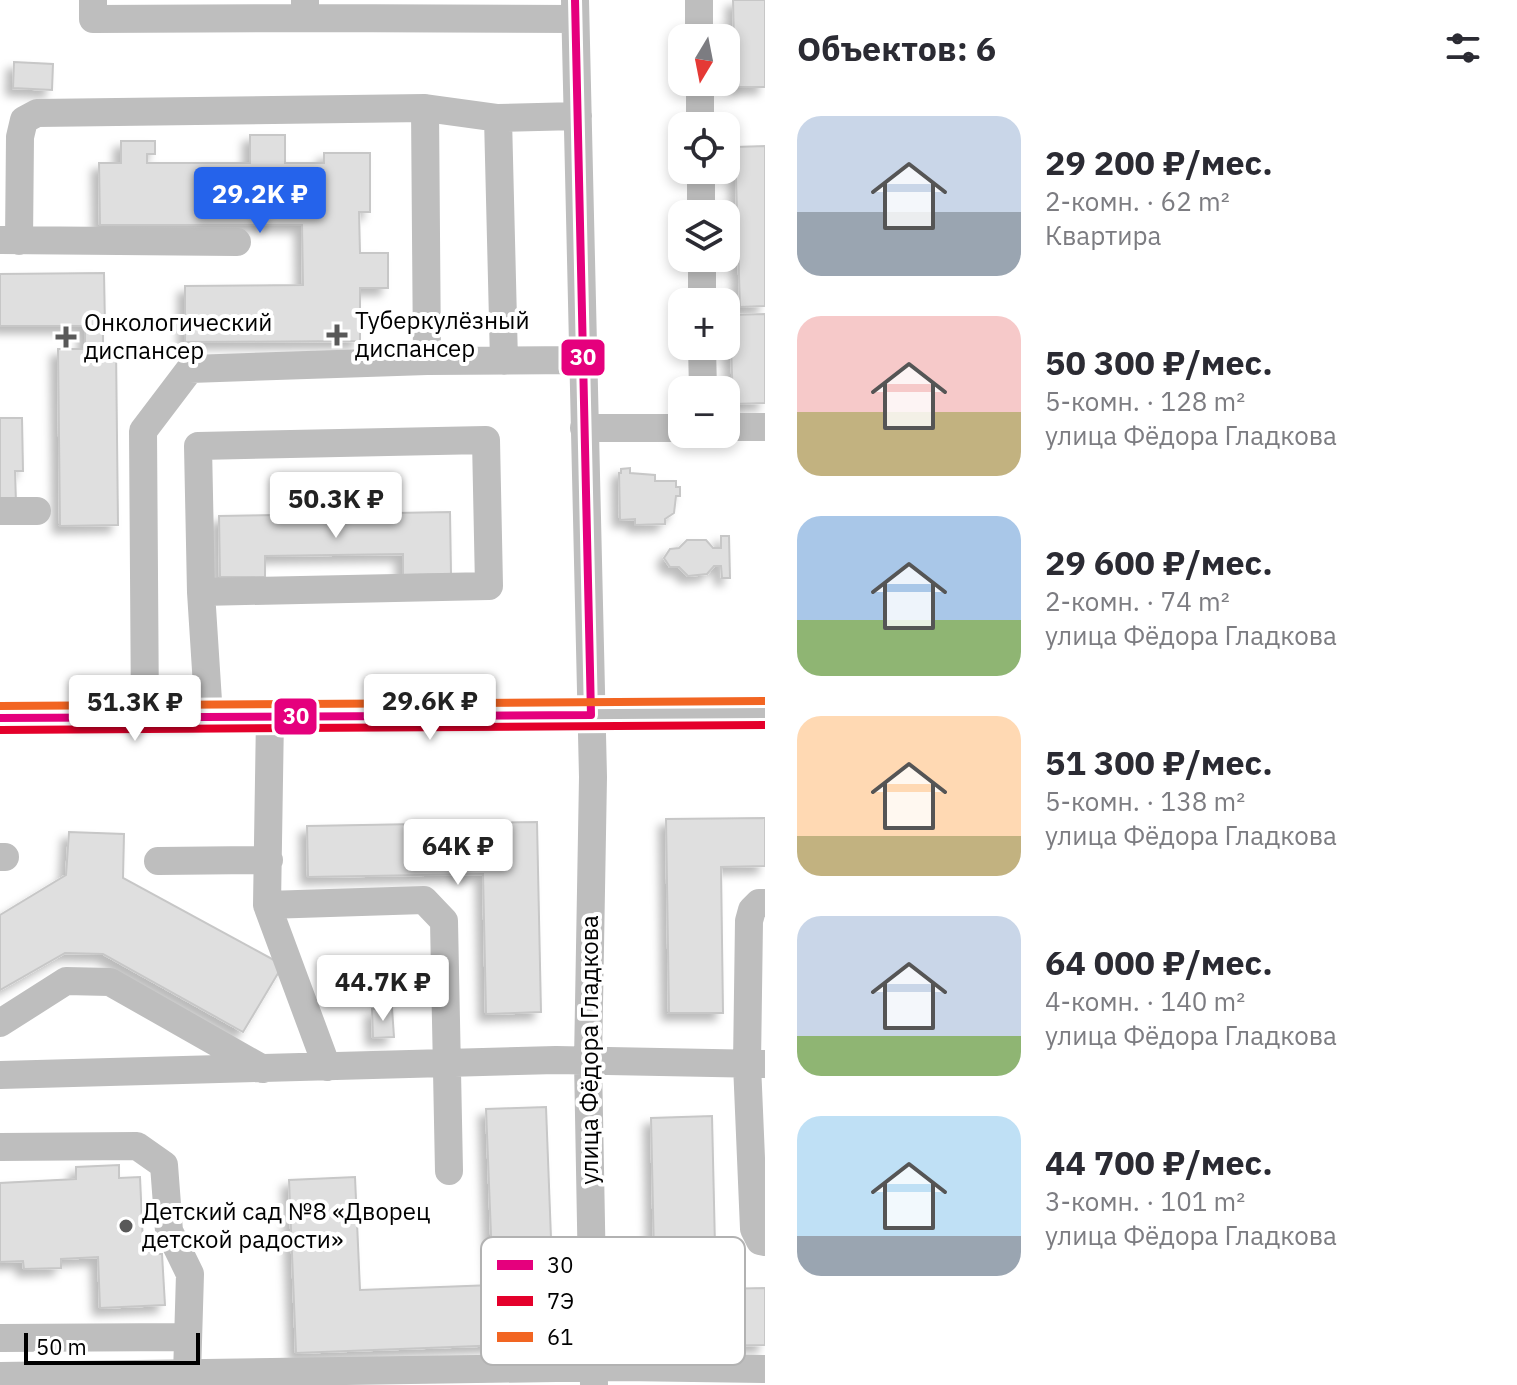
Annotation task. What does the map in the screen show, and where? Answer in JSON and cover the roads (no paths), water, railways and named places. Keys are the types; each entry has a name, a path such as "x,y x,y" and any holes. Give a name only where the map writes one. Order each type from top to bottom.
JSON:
{"street":[{"path":"93,0 93,19 305,9 575,10"},
{"path":"699,0 699,24"},
{"name":"улица Фёдора Гладкова","path":"575,10 593,797 588,1061 591,1237"},
{"path":"237,242 10,240 24,120 37,113 425,108 498,118 578,116"},
{"path":"425,108 427,361"},
{"path":"498,118 504,361"},
{"path":"145,717 143,431 190,369 427,361 583,360"},
{"path":"740,427 765,427"},
{"path":"584,428 668,428"},
{"path":"201,592 489,586 486,440 198,446 201,592 209,717"},
{"path":"0,511 37,511"},
{"path":"0,718 765,713"},
{"path":"270,717 267,905 327,1067"},
{"path":"158,861 269,860"},
{"path":"267,905 424,900 444,921 449,1171"},
{"path":"765,903 759,903 752,910 749,921 756,1064 754,1229 760,1241 765,1242"},
{"path":"0,1023 66,981 110,982 264,1069"},
{"path":"0,1075 588,1061 756,1064"},
{"path":"0,1147 137,1146 164,1165 169,1231 190,1274 187,1375"},
{"path":"0,1338 187,1337"},
{"path":"15,1379 128,1380 187,1375 593,1376 765,1369"}],"place":[{"name":"Туберкулёзный диспансер","path":"337,335"},
{"name":"Онкологический диспансер","path":"66,337"},
{"name":"Детский сад №8 «Дворец детской радости»","path":"126,1226"}]}
